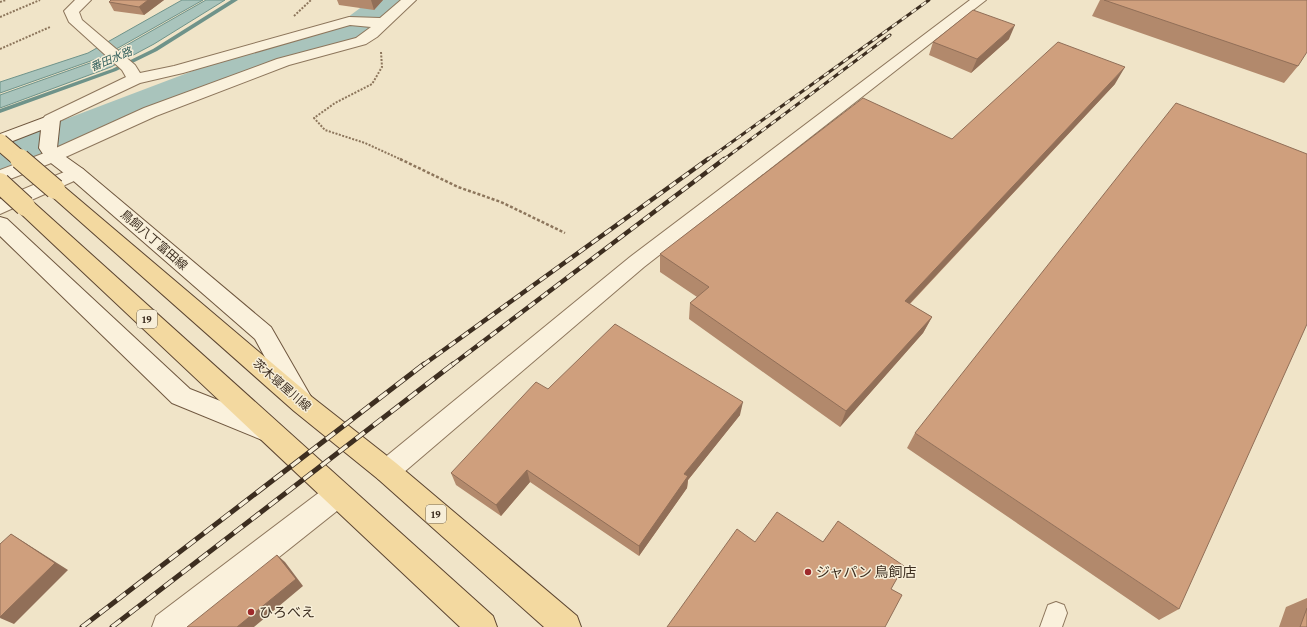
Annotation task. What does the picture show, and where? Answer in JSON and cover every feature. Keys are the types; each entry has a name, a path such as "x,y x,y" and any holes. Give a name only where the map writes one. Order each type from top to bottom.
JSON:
{"main road":[{"name":"茨木寝屋川線","path":"0,141 303,404 387,471 566,627"},
{"name":"19","path":"0,183 482,627"}],"street":[{"path":"84,0 71,11 72,16 132,74"},
{"path":"0,177 50,152 150,112 283,62 353,43 378,29 409,0"},
{"path":"387,471 637,262 979,0"},
{"path":"0,141 51,122 132,74 177,70 348,21 378,29"},
{"path":"50,152 51,122"},
{"name":"鳥飼八丁富田線","path":"50,152 262,333 303,404"},
{"path":"0,207 76,173"},
{"path":"0,224 181,396 270,432"},
{"path":"167,627 338,494"}],"path":[{"path":"0,2 6,0"},
{"path":"0,17 40,0"},
{"path":"0,49 50,27"},
{"path":"378,29 382,68 372,84 335,102 314,118 325,130 365,143 458,187 501,202 565,233"}],"water":[{"path":"182,0 203,0 102,57 0,93 0,82 88,53"},
{"name":"番田水路","path":"206,0 225,0 154,44 111,67 0,108 0,95 104,58"}],"building":[{"path":"111,0 148,0 139,7 109,2"},
{"path":"1104,0 1307,0 1307,52 1298,66"},
{"path":"973,10 1015,25 977,59 933,42"},
{"path":"1058,42 1125,67 905,301 932,317 846,411 690,303 709,287 660,254 863,98 952,139"},
{"path":"1176,103 1307,154 1307,324 1179,609 915,433"},
{"path":"615,324 743,402 684,474 688,476 639,546 527,470 496,505 451,473 536,382 548,389"},
{"path":"777,512 823,542 838,521 904,566 891,589 902,595 885,627 667,627 737,529 755,542"},
{"path":"11,534 55,563 0,617 0,544"},
{"path":"277,555 296,579 237,627 187,627"},
{"path":"1307,608 1307,627 1300,627"}],"waterway":[{"name":"番田水路","path":"0,111 114,70 155,50 235,0"},
{"path":"0,159 232,69 324,40 356,27 392,0"}],"railway":[{"path":"707,160 929,0"},
{"path":"723,160 890,35"},
{"path":"423,365 708,159"},
{"path":"452,365 724,159"},
{"path":"82,627 424,364"},
{"path":"112,627 453,364"}],"place":[{"name":"ジャパン 鳥飼店","path":"808,572"},
{"name":"ひろべえ","path":"251,612"}]}
